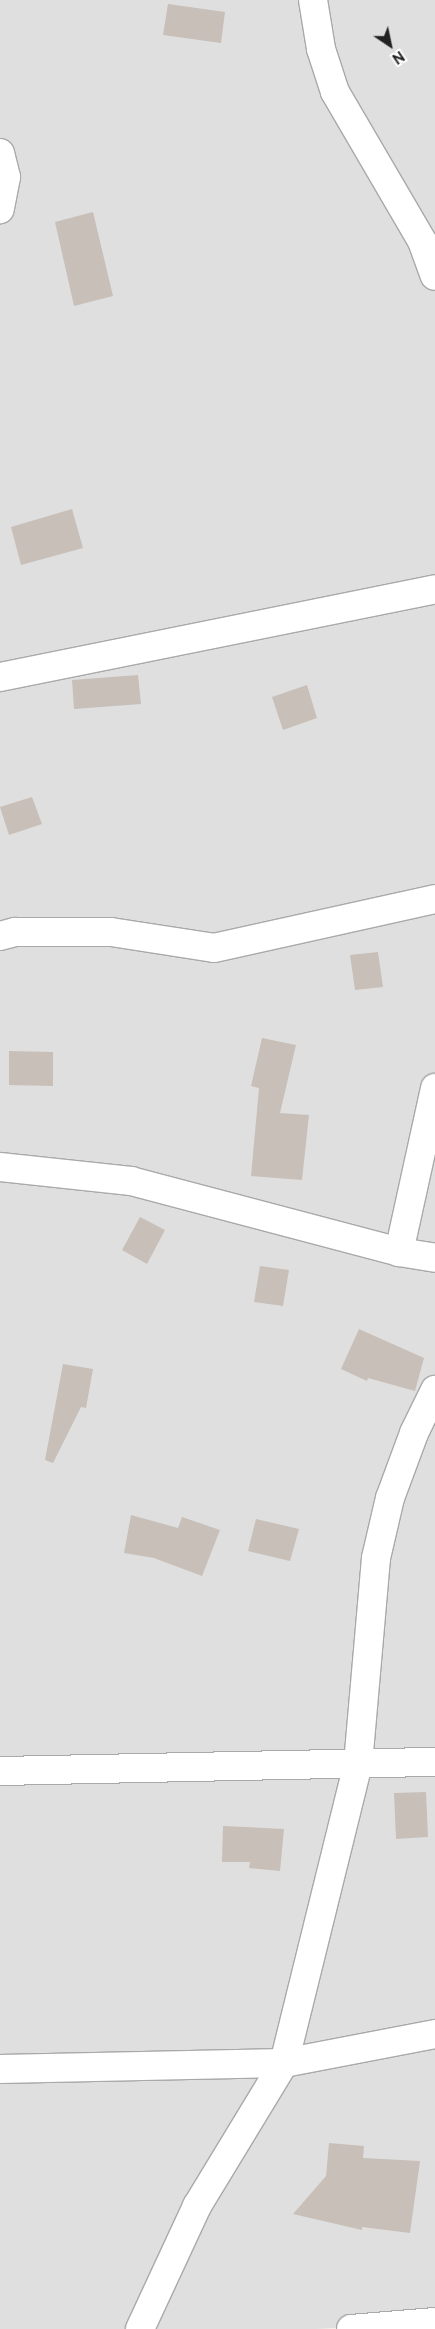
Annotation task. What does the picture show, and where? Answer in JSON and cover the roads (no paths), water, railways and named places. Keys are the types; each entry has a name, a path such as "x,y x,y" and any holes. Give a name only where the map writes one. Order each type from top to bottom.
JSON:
{"street":[{"path":"313,0 321,49 334,92 422,241 435,276"},
{"path":"0,154 6,177 0,209"},
{"path":"0,677 435,589"},
{"path":"0,936 15,932 111,932 214,948 435,900"},
{"path":"399,1252 435,1088"},
{"path":"0,1166 131,1181 399,1252 435,1258"},
{"path":"140,2329 197,2206 284,2063 358,1764 376,1558 390,1498 414,1433 435,1390"},
{"path":"0,1770 435,1762"},
{"path":"0,2069 284,2063 435,2034"},
{"path":"351,2329 435,2322"}]}
